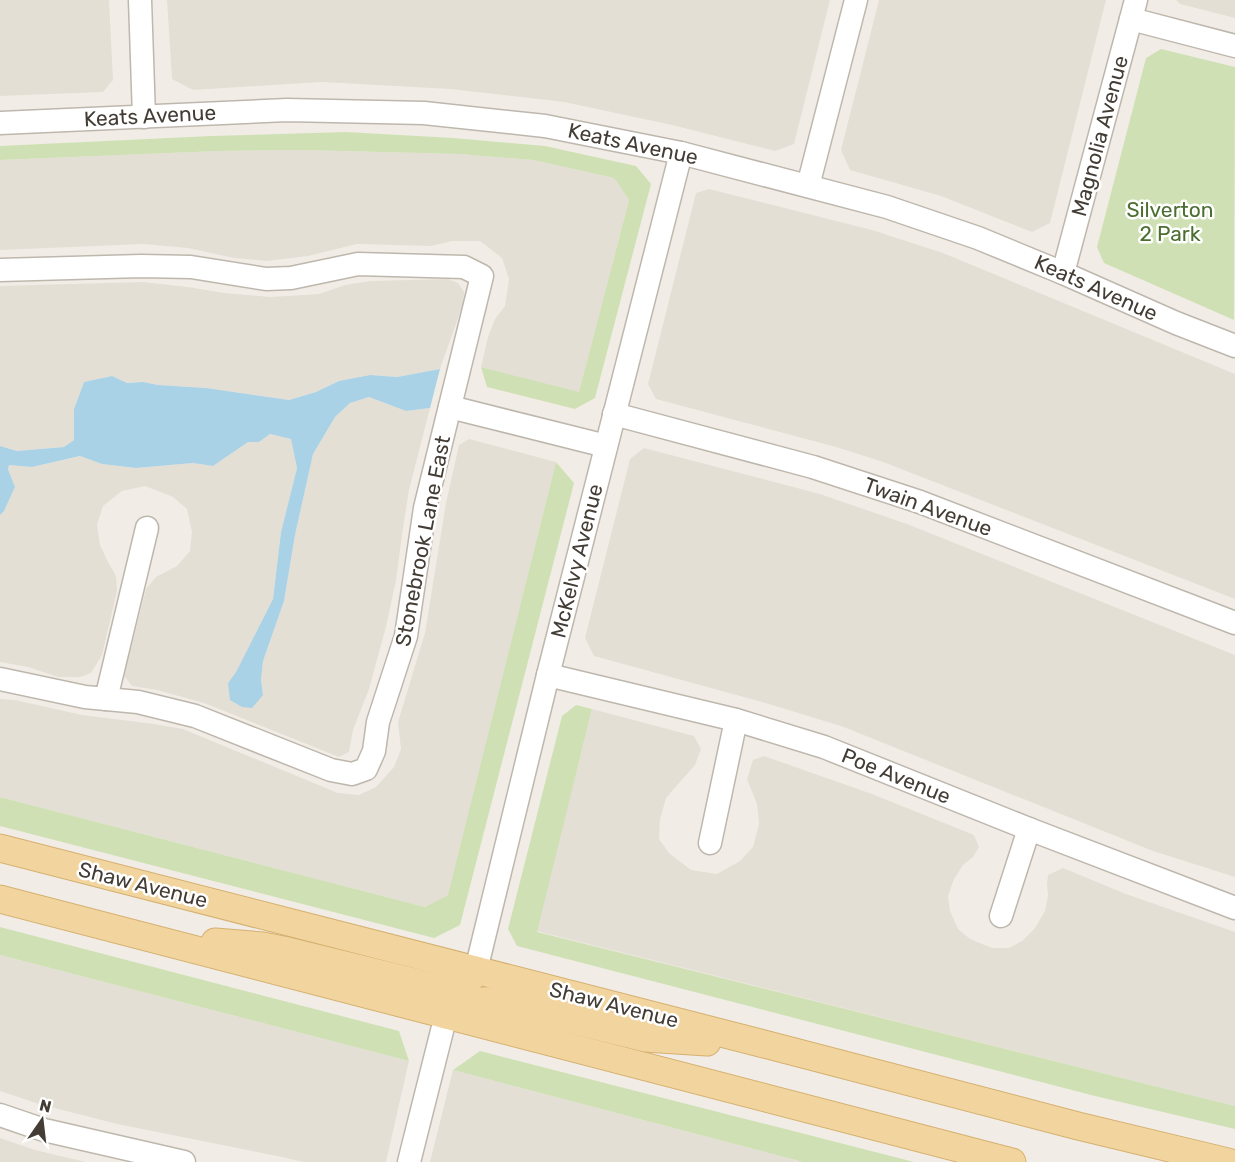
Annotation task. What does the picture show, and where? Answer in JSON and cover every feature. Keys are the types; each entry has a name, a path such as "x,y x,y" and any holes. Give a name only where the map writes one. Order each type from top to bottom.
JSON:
{"main road":[{"name":"Shaw Avenue","path":"0,848 1078,1126 1228,1162"},
{"path":"0,899 1011,1162"},
{"path":"154,938 263,946 439,988 450,989 461,986 470,981 476,970"},
{"path":"446,1015 454,1009 479,1000 494,1001 645,1038 768,1045"}],"street":[{"path":"140,0 144,117"},
{"path":"808,186 856,0"},
{"path":"1134,10 1235,46"},
{"name":"Magnolia Avenue","path":"1064,273 1134,10"},
{"name":"Keats Avenue","path":"0,123 286,110 424,113 545,126 681,153 887,207 967,234 1235,346"},
{"name":"McKelvy Avenue","path":"476,970 548,675 681,153"},
{"name":"Stonebrook Lane East","path":"0,270 191,267 266,279 291,278 358,264 464,267 482,276 425,508 406,636 378,722 374,751 366,769 352,774 331,770 195,716 138,702 106,699"},
{"path":"450,407 606,446"},
{"name":"Twain Avenue","path":"614,414 813,467 920,501 1235,623"},
{"path":"0,679 85,697 106,699 147,528"},
{"name":"Poe Avenue","path":"548,675 736,720 824,747 1235,908"},
{"path":"710,843 736,720"},
{"path":"1001,916 1029,829"},
{"path":"409,1162 446,1015"},
{"path":"0,1115 44,1130 183,1162"}],"shaded area":[{"path":"0,0 109,0 113,80 103,92 0,96"},
{"path":"167,0 830,0 794,144 775,151 672,125 564,102 450,89 322,82 193,90 172,79"},
{"path":"879,0 1106,0 1050,223 1032,232 941,196 850,170 841,150"},
{"path":"1176,0 1235,0 1235,18 1180,4"},
{"path":"302,150 459,154 533,160 614,178 629,200 579,393 481,367 495,319 505,306 509,279 502,258 480,241 452,241 431,246 357,244 308,256 267,261 234,258 188,248 143,244 0,250 0,160"},
{"path":"709,189 872,230 943,253 1235,374 1235,599 883,462 836,447 656,399 648,384 696,193"},
{"path":"448,279 458,283 464,292 463,304 440,369 397,377 370,375 339,381 316,392 289,400 206,388 143,382 126,383 112,376 84,382 74,409 74,440 64,447 17,451 0,446 0,286 143,282 270,297 319,294 345,285 370,281"},
{"path":"369,397 406,411 430,408 409,490 396,580 386,627 369,689 353,730 349,752 339,757 204,703 157,690 132,686 124,676 146,589 156,577 177,566 190,551 192,532 187,509 173,497 145,486 122,491 103,506 97,525 100,545 116,576 117,591 102,655 91,673 80,677 58,677 28,667 0,662 0,515 15,487 8,469 9,465 32,467 81,456 102,464 136,468 193,463 213,466 248,442 259,442 270,434 291,439 297,468 281,532 273,599 236,672 228,683 263,695 261,680 263,661 284,601 295,535 313,454 335,417 350,403"},
{"path":"469,439 556,462 449,895 425,907 0,797 0,699 15,700 82,715 183,729 338,793 359,795 376,787 394,767 401,749 398,722 425,633 446,503 459,445"},
{"path":"644,448 820,494 907,524 1235,655 1235,877 1153,851 841,726 594,656 585,638 630,459"},
{"path":"592,709 694,736 701,749 695,765 666,798 660,820 659,839 669,853 691,870 717,874 740,861 753,847 759,824 757,804 747,779 753,760 764,756 872,794 974,835 979,847 954,879 948,896 950,911 958,929 970,939 992,948 1009,948 1022,941 1035,928 1045,911 1048,875 1063,868 1126,894 1235,932 1235,1106 536,931"},
{"path":"0,955 409,1061 386,1162 303,1162 117,1124 39,1104 0,1091"},
{"path":"453,1070 803,1162 430,1162"},
{"path":"0,1138 35,1150 86,1162 0,1162"}],"green space":[{"name":"Silverton 2 Park","path":"1161,49 1235,67 1234,320 1104,263 1097,247 1146,58"},
{"path":"346,132 545,146 636,166 651,184 595,398 575,409 487,387 481,367 579,392 629,200 614,178 533,160 459,154 302,150 219,151 0,160 0,146"},
{"path":"556,462 574,483 460,925 434,938 0,826 0,797 425,907 448,895"},
{"path":"576,705 592,709 537,932 1235,1106 1235,1129 1095,1096 517,946 508,929 562,716"},
{"path":"0,927 399,1031 409,1061 0,955"},
{"path":"480,1051 914,1162 803,1162 453,1070"}],"water":[{"path":"440,369 430,408 406,411 369,397 350,403 335,417 313,454 295,535 284,601 263,661 261,680 263,695 252,708 242,707 230,700 228,683 236,672 273,599 281,532 297,468 291,439 270,434 259,442 248,442 213,466 193,463 136,468 102,464 80,456 32,467 9,465 8,469 15,487 0,515 0,446 17,451 64,447 74,440 74,409 84,382 112,376 127,383 143,382 206,388 289,400 316,392 339,381 370,375 397,377"}]}
